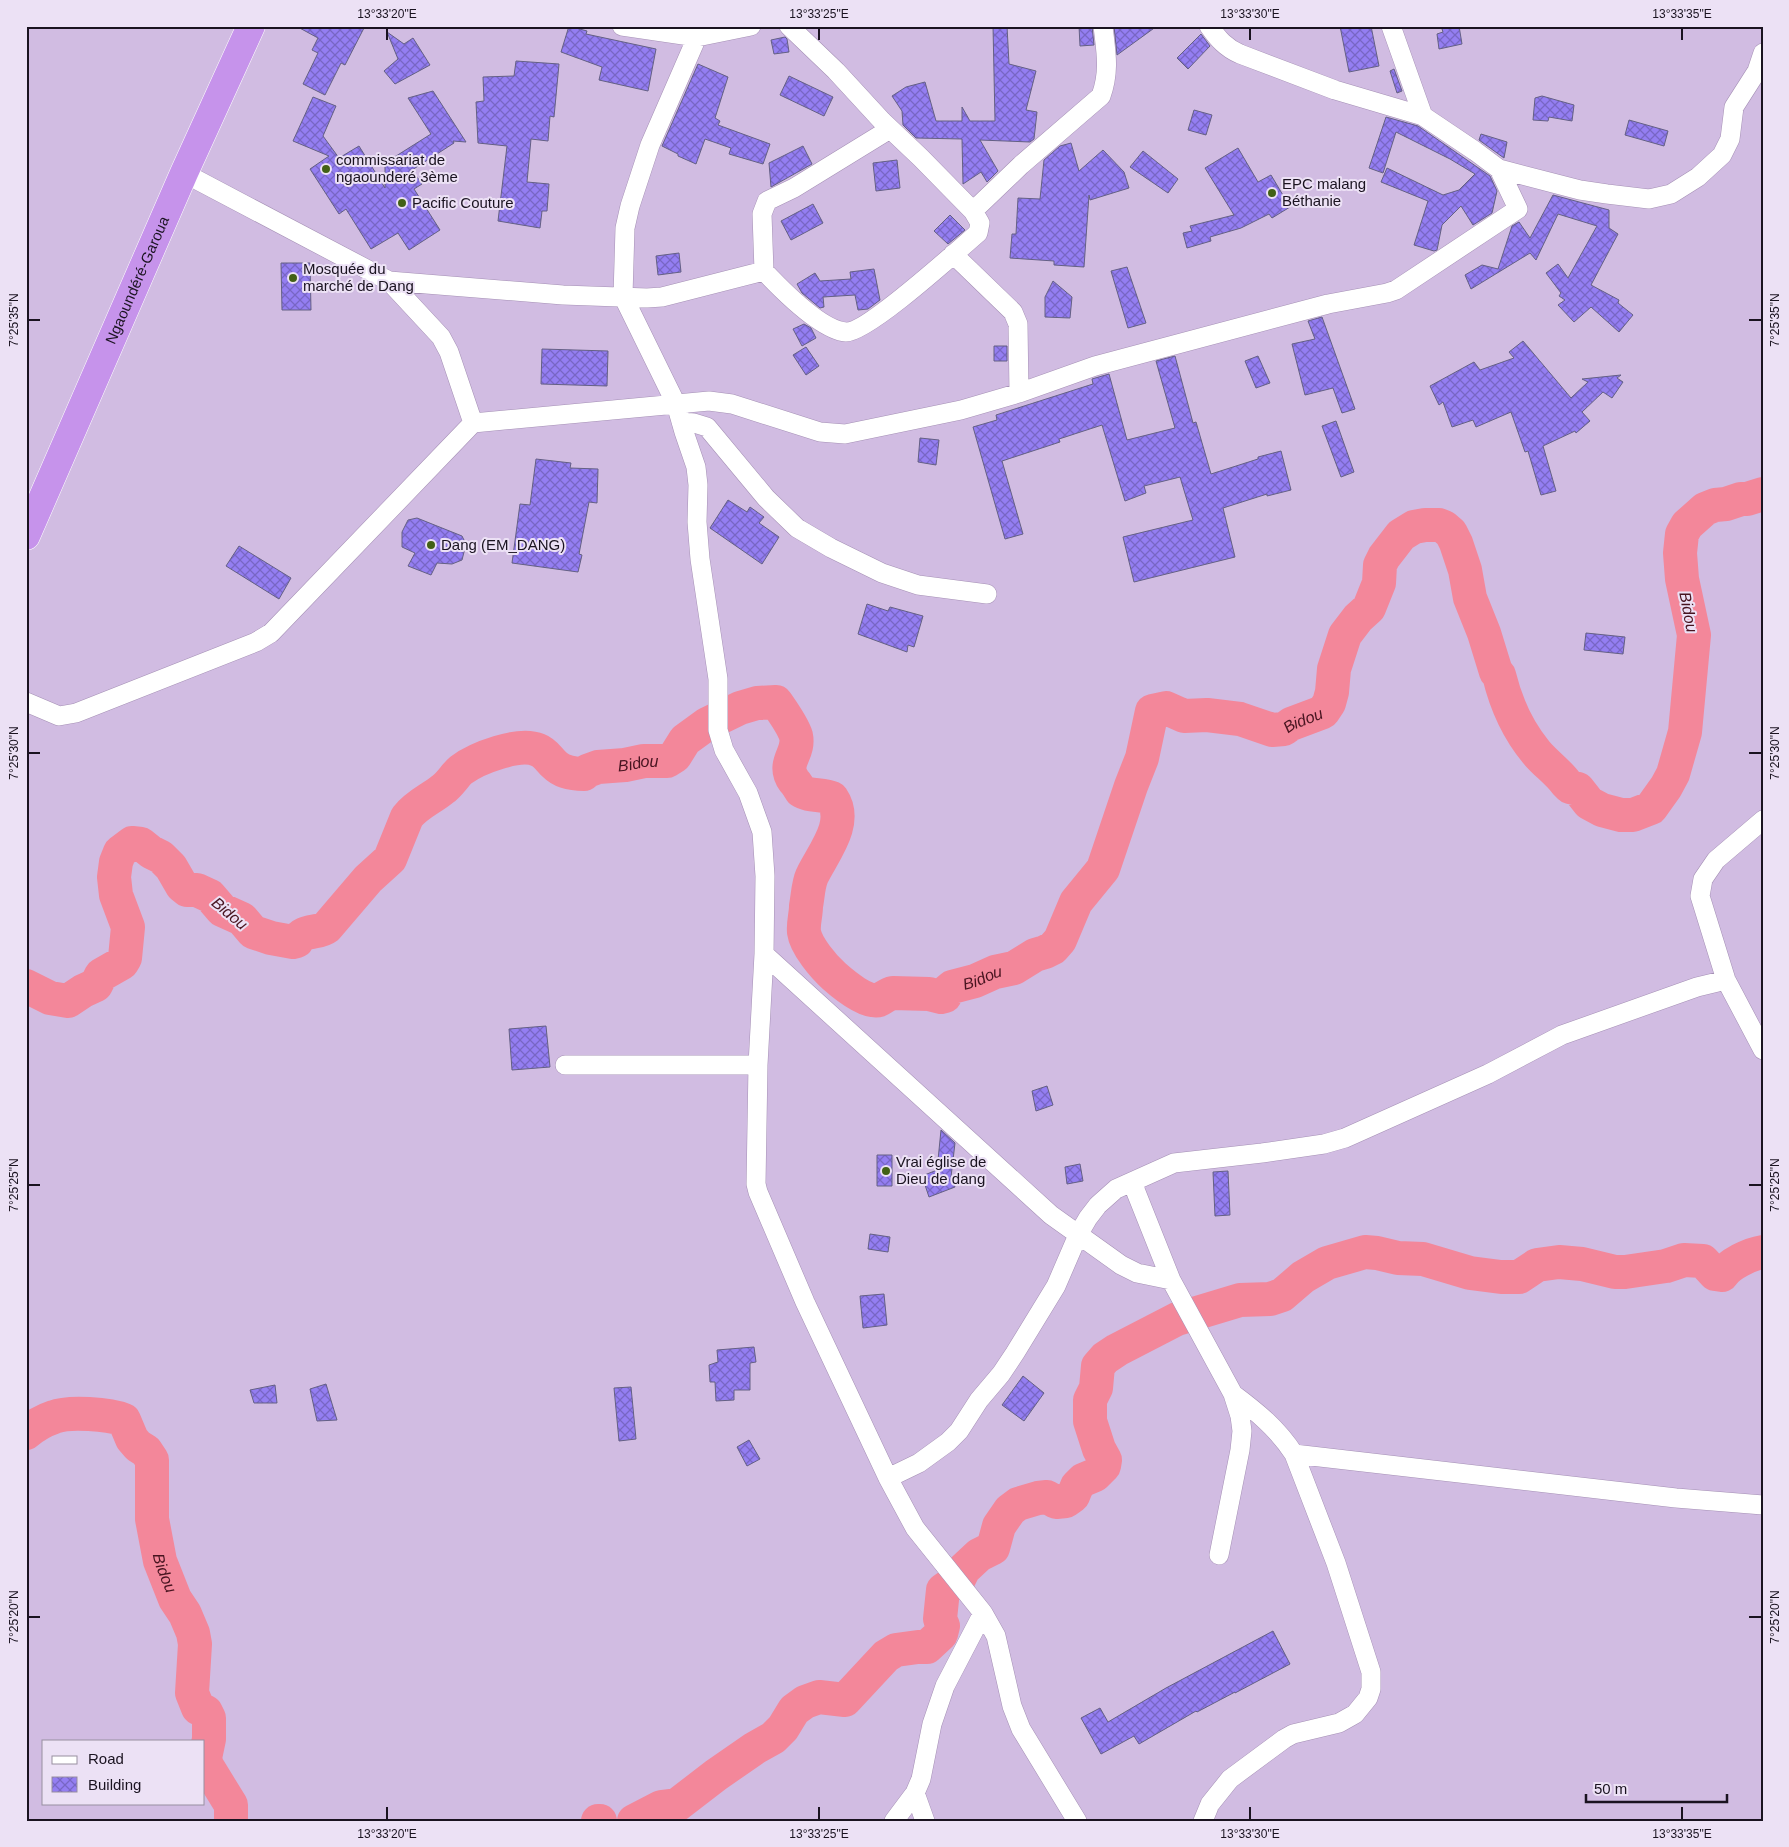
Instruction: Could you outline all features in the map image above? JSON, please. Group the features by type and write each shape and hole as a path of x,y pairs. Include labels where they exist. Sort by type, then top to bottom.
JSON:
{"highway":[{"name":"Ngaoundéré-Garoua","path":"26,536 184,173 251,26"}],"street":[{"path":"622,26 697,37 751,26"},
{"path":"789,26 974,211 980,223 978,233 876,317 857,329 848,332 839,330 794,302 764,272 762,214 767,201 794,188 890,129"},
{"path":"974,211 1021,165 1101,96 1106,83 1108,68 1103,26"},
{"path":"1209,26 1222,43 1240,54 1335,90 1423,116 1499,169 1580,190 1649,199 1672,194 1698,178 1722,155 1730,140 1734,107 1757,71 1763,53"},
{"path":"1391,26 1423,116"},
{"path":"697,37 650,145 630,206 625,228 623,296 676,404 696,467 700,560 718,679 718,730 724,750 748,793 762,832 765,876 764,954 758,1065 757,1188 805,1302 888,1478 915,1528 983,1613 996,1636 1012,1706 1021,1729 1077,1821"},
{"path":"26,702 60,716 76,713 256,642 271,633 473,423 709,401 732,404 820,432 845,434 961,410 1019,393 1095,366 1328,304 1396,290 1518,209 1499,169"},
{"path":"184,173 389,281 441,336 450,352 473,423"},
{"path":"953,254 1013,312 1018,324 1019,393"},
{"path":"389,281 563,295 647,298 662,297 764,272"},
{"path":"681,422 694,423 707,428 766,498 797,528 831,548 882,573 918,585 987,594"},
{"path":"1763,820 1716,860 1703,879 1700,896 1726,980 1763,1050"},
{"path":"764,954 1051,1215 1121,1265 1137,1273 1170,1280"},
{"path":"888,1478 919,1463 948,1442 958,1431 1015,1353 1056,1286 1078,1235 1098,1205 1116,1189 1174,1163 1324,1144 1346,1138 1488,1074 1562,1035 1697,987 1726,980"},
{"path":"565,1065 758,1065"},
{"path":"1132,1182 1170,1280 1233,1394 1241,1424 1240,1450 1219,1555"},
{"path":"1203,1821 1210,1804 1230,1779 1259,1756 1293,1734 1339,1723 1355,1714 1368,1698 1371,1689 1371,1672 1336,1563 1294,1454 1283,1438 1264,1418 1233,1394"},
{"path":"1294,1454 1676,1498 1763,1506"},
{"path":"894,1821 915,1793 926,1760 932,1724 946,1686 983,1613"},
{"path":"915,1793 925,1821"}],"building":[{"path":"296,26 365,26 345,65 341,63 325,95 303,84 318,53 312,50 318,38"},
{"path":"569,26 587,31 586,34 656,49 648,91 599,80 602,67 561,52"},
{"path":"993,26 1007,26 1009,64 1036,71 1026,110 1037,112 1034,139 1030,142 980,140 998,171 987,182 981,172 963,184 962,139 916,138 903,125 902,111 892,96 906,87 925,82 936,121 962,121 962,107 970,121 995,121"},
{"path":"1079,26 1092,26 1094,45 1080,46"},
{"path":"1114,26 1157,26 1117,55"},
{"path":"1340,26 1371,26 1379,66 1349,72"},
{"path":"1441,26 1459,26 1462,44 1439,49 1437,34 1443,32"},
{"path":"387,32 404,44 413,38 430,65 395,84 384,71 398,59"},
{"path":"1201,34 1210,46 1188,69 1177,58"},
{"path":"785,37 789,52 774,54 771,40"},
{"path":"516,61 559,64 554,117 550,116 548,141 531,139 527,182 549,184 547,211 542,211 540,228 498,221 507,146 478,143 476,102 484,101 483,77 514,76"},
{"path":"698,64 728,77 715,118 720,121 718,125 770,144 763,164 729,154 731,148 705,139 696,164 662,146"},
{"path":"1394,69 1402,91 1397,93 1390,71"},
{"path":"789,76 833,97 824,116 780,95"},
{"path":"433,91 466,142 453,141 454,143 412,170 422,184 414,189 440,230 409,250 398,233 371,249 346,209 339,214 310,169 329,156 293,141 313,97 336,106 323,136 339,158 359,146 385,188 385,163 431,134 408,98"},
{"path":"1542,96 1574,105 1572,121 1549,117 1548,121 1533,120 1535,98"},
{"path":"1194,110 1212,115 1206,135 1188,130"},
{"path":"1386,117 1418,126 1490,176 1497,191 1492,213 1473,225 1461,206 1442,225 1437,250 1434,251 1414,245 1428,201 1381,182 1387,168 1443,195 1459,190 1475,174 1450,159 1396,132 1383,173 1369,168"},
{"path":"1629,120 1668,131 1664,146 1625,135"},
{"path":"1481,134 1507,142 1504,158 1479,140"},
{"path":"1071,143 1079,171 1103,150 1124,172 1129,188 1090,200 1089,195 1084,267 1054,265 1054,261 1010,258 1012,234 1016,234 1018,198 1040,199 1044,160 1060,146"},
{"path":"803,146 812,164 771,187 769,163"},
{"path":"1238,148 1258,182 1271,175 1290,207 1272,218 1269,214 1241,228 1210,237 1211,241 1187,248 1183,233 1192,231 1190,226 1234,215 1205,168"},
{"path":"1143,151 1178,179 1168,193 1130,167"},
{"path":"897,160 900,188 876,191 873,163"},
{"path":"1553,195 1609,210 1609,228 1618,234 1591,285 1619,300 1618,303 1633,315 1619,332 1591,307 1574,322 1558,305 1565,300 1559,296 1561,293 1546,273 1558,264 1568,278 1597,226 1558,214 1536,260 1530,253 1471,289 1465,275 1482,265 1498,269 1512,226 1519,222 1530,238"},
{"path":"813,204 823,223 791,240 781,221"},
{"path":"950,215 965,230 948,244 934,231"},
{"path":"679,253 681,272 658,275 656,256"},
{"path":"281,263 310,263 311,310 282,310"},
{"path":"1127,267 1146,323 1128,328 1111,271"},
{"path":"874,269 880,300 868,309 858,310 855,295 823,297 824,307 820,308 802,293 797,284 815,273 820,281 851,279 850,272"},
{"path":"1053,281 1072,297 1070,318 1045,317 1045,297"},
{"path":"1322,317 1355,409 1342,413 1333,388 1305,395 1292,344 1315,339 1308,321"},
{"path":"804,324 811,328 816,338 802,346 793,329"},
{"path":"1523,341 1571,398 1588,382 1582,379 1621,375 1617,378 1623,382 1612,398 1603,392 1582,412 1590,421 1576,433 1575,431 1543,446 1556,491 1541,495 1528,451 1525,452 1511,412 1476,427 1473,420 1452,427 1443,402 1439,405 1430,386 1474,362 1480,370 1514,358 1509,352"},
{"path":"994,346 1007,346 1007,361 994,361"},
{"path":"806,347 819,366 806,375 793,355"},
{"path":"542,349 608,351 607,386 541,384"},
{"path":"1175,356 1193,423 1196,422 1211,474 1281,451 1291,490 1267,496 1267,494 1223,508 1235,557 1134,582 1123,537 1193,520 1180,477 1144,486 1146,493 1125,501 1102,425 1059,439 1060,442 1002,461 1023,534 1005,539 973,427 997,420 996,415 1093,384 1092,379 1109,374 1127,440 1175,428 1156,361"},
{"path":"1258,356 1270,383 1256,388 1245,361"},
{"path":"1336,421 1354,472 1341,477 1322,426"},
{"path":"920,438 939,440 936,465 918,462"},
{"path":"536,459 571,463 570,468 598,469 597,503 589,502 579,554 582,555 578,572 512,563 520,504 530,505"},
{"path":"728,500 747,512 750,507 764,517 759,523 779,537 762,564 710,528"},
{"path":"417,518 462,536 466,544 462,560 452,564 437,563 431,575 408,566 415,553 402,547 402,532 408,520"},
{"path":"239,546 291,578 279,599 226,566"},
{"path":"867,604 888,611 890,607 923,616 914,647 908,645 907,652 858,634"},
{"path":"1586,633 1625,637 1623,654 1584,650"},
{"path":"546,1026 550,1067 512,1070 509,1029"},
{"path":"1047,1086 1053,1105 1036,1111 1032,1091"},
{"path":"941,1130 955,1143 951,1177 955,1187 929,1197 922,1176 937,1170"},
{"path":"877,1155 892,1155 892,1186 877,1186"},
{"path":"1080,1164 1083,1181 1067,1184 1065,1167"},
{"path":"1228,1171 1230,1215 1215,1216 1213,1172"},
{"path":"870,1234 890,1237 888,1252 868,1249"},
{"path":"884,1294 887,1325 863,1328 860,1296"},
{"path":"754,1347 756,1362 750,1363 750,1390 734,1390 734,1400 716,1401 715,1382 710,1382 709,1365 718,1362 717,1350"},
{"path":"1023,1376 1044,1393 1024,1421 1002,1405"},
{"path":"326,1384 337,1420 317,1421 310,1389"},
{"path":"275,1385 277,1403 254,1403 250,1390"},
{"path":"631,1387 636,1439 619,1441 614,1388"},
{"path":"749,1440 760,1459 747,1466 737,1447"},
{"path":"1273,1631 1290,1664 1196,1711 1139,1744 1134,1736 1101,1754 1081,1718 1100,1708 1108,1722 1166,1688"}],"waterway":[{"name":"Bidou","path":"26,986 50,998 68,1001 96,985 101,975 122,963 125,958 128,927 116,895 114,877 116,862 120,852 132,843 141,844 161,857 171,867 182,886 187,890 197,890 210,896 222,910 242,919 253,932 293,942 307,933 327,927 368,879 390,859 407,817 411,812 446,787 468,765 498,752 520,748 538,750 561,769 584,774 598,767 625,765 644,761 667,761 675,756 685,740 707,724 740,708 757,703 776,702 796,736 796,748 789,769 794,781 804,793 832,798 838,818 828,848 812,876 809,887 804,929 808,944 834,976 855,993 868,999 879,1000 893,993 945,996 946,992 952,987 975,981 995,972 1014,968 1035,955 1053,948 1060,940 1076,902 1103,869 1142,758 1152,711 1166,708 1184,716 1207,715 1240,719 1272,730 1284,729 1291,724 1323,712 1329,703 1334,669 1345,635 1358,618 1369,608 1379,583 1380,565 1384,557 1401,535 1414,527 1425,525 1444,527 1451,533 1456,543 1465,570 1470,598 1484,633 1496,672 1499,675 1513,716 1529,743 1570,787 1578,789 1589,803 1602,810 1621,815 1633,815 1651,808 1666,787 1673,774 1685,732 1694,635 1682,579 1680,553 1682,534 1687,525 1705,509 1763,494"},
{"path":"634,1821 661,1807 677,1805 716,1775 773,1738 783,1728 794,1710 805,1702 819,1697 845,1700 886,1656 896,1650 927,1647 941,1634 943,1626 940,1619 943,1590 959,1579 964,1569 979,1555 993,1548 999,1526 1010,1510 1018,1504 1038,1498 1047,1497 1056,1502 1066,1501 1073,1496 1077,1486 1083,1480 1095,1475 1104,1466 1105,1460 1099,1449 1090,1421 1090,1400 1096,1388 1098,1366 1105,1358 1117,1350 1177,1319 1240,1300 1270,1299 1282,1295 1303,1277 1327,1263 1365,1252 1398,1258 1423,1259 1470,1273 1501,1277 1519,1277 1537,1265 1559,1262 1625,1272 1666,1266 1684,1260 1703,1261 1715,1274 1722,1275 1740,1260 1763,1252"},
{"name":"Bidou","path":"26,1433 50,1418 61,1415 89,1414 109,1416 124,1420 132,1439 146,1451 152,1460 152,1519 160,1561 175,1599 185,1614 193,1633 195,1644 192,1693 198,1708 206,1712 209,1718 209,1739 205,1758 207,1766 231,1805 231,1821"}],"place":[{"name":"commissariat de ngaounderé 3ème","path":"326,169"},
{"name":"EPC malang Béthanie","path":"1272,193"},
{"name":"Pacific Couture","path":"402,203"},
{"name":"Mosquée du marché de Dang","path":"293,278"},
{"name":"Dang (EM_DANG)","path":"431,545"},
{"name":"Vrai église de Dieu de dang","path":"886,1171"}]}
